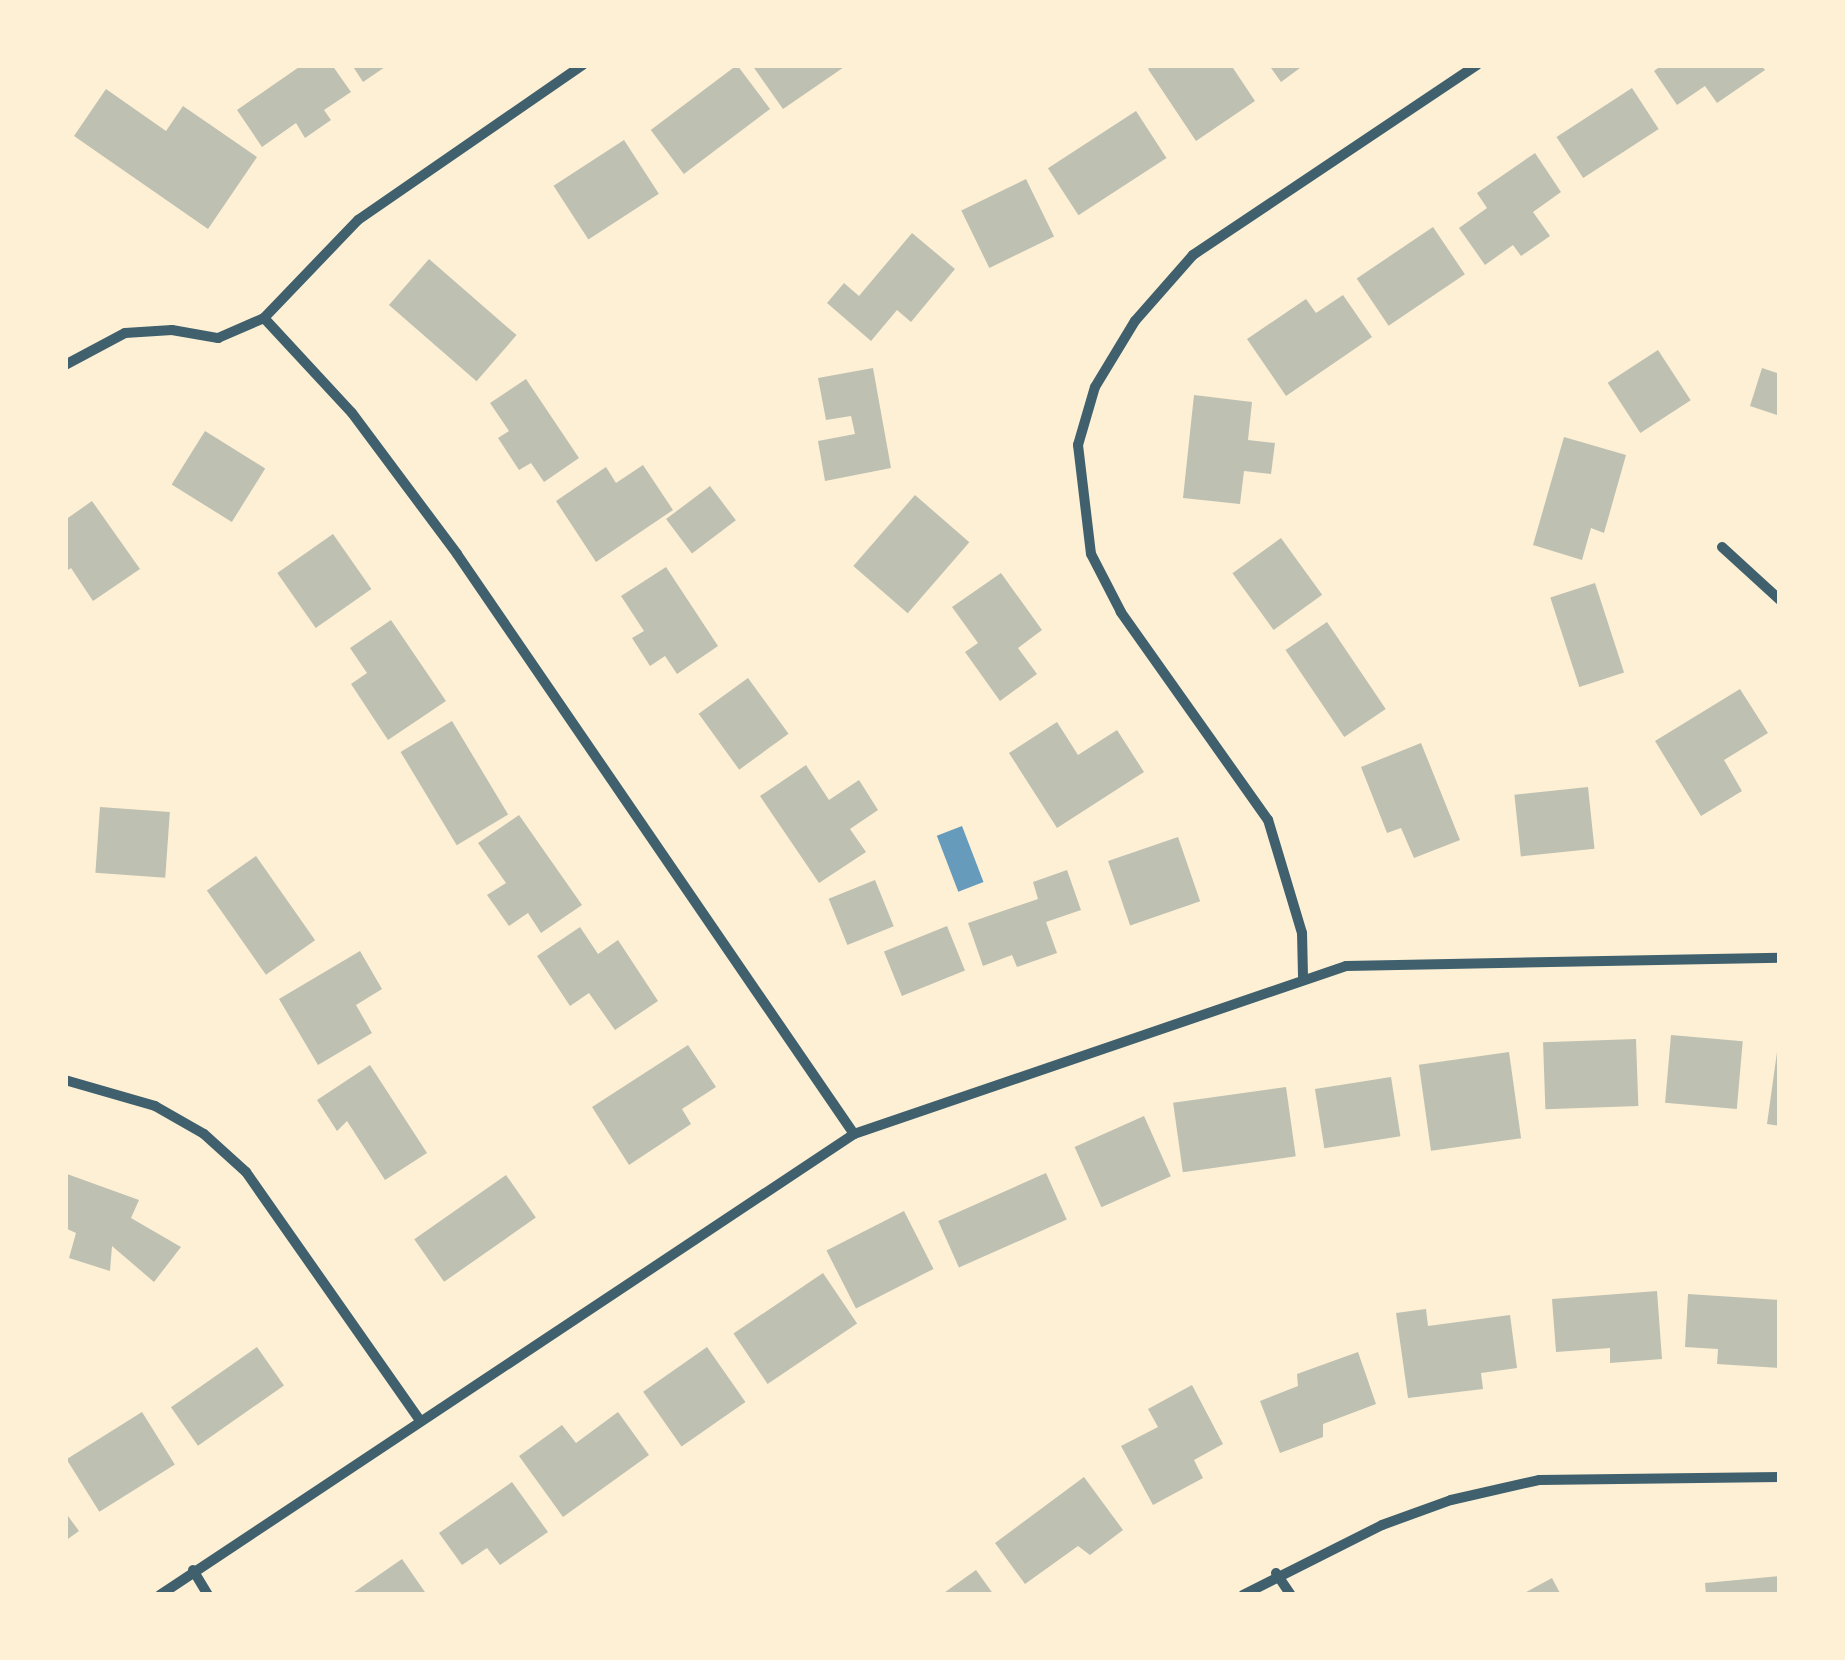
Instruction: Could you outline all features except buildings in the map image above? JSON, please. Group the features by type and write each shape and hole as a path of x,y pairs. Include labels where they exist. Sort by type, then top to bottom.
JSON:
{"street":[{"path":"65,366 124,333 172,330 218,338 264,318 358,220 583,65"},
{"path":"1303,976 1302,933 1268,820 1121,612 1091,554 1078,444 1094,386 1135,321 1193,255 1478,65"},
{"path":"264,318 352,413 456,554 854,1134"},
{"path":"1722,547 1780,600"},
{"path":"160,1595 854,1134 1303,976 1346,966 1780,958"},
{"path":"65,1080 155,1106 204,1134 246,1172 420,1420"},
{"path":"1243,1595 1276,1573 1451,1500 1539,1480 1780,1477"},
{"path":"193,1570 208,1595"},
{"path":"1276,1573 1292,1595"}],"water":[{"path":"962,826 984,882 958,892 937,836"}]}
